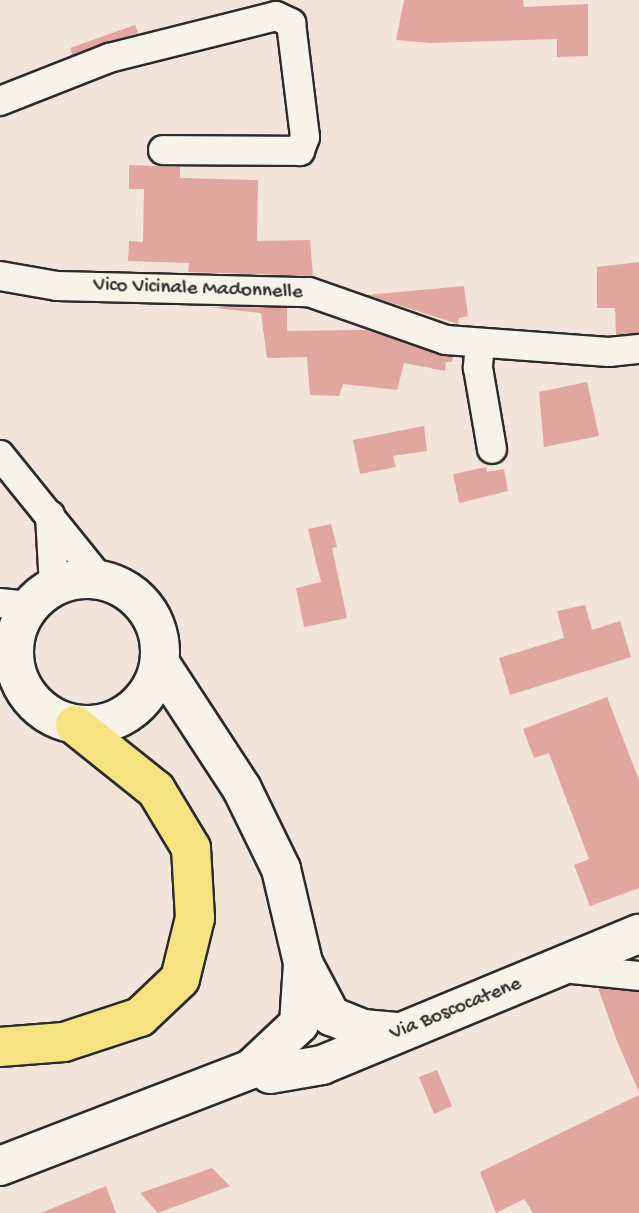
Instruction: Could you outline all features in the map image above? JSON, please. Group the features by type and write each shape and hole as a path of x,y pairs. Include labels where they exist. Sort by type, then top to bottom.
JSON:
{"highway":[{"path":"0,1046 64,1042 139,1017 180,979 195,918 191,848 156,790 75,725"}],"street":[{"path":"0,101 109,58 276,16 291,23 305,137 300,151 163,150"},
{"name":"Vico Vicinale Madonnelle","path":"0,276 57,286 309,292 446,340 609,352 639,349"},
{"path":"480,343 478,368 492,449"},
{"path":"0,455 100,579"},
{"path":"28,599 71,580 100,579 127,590 148,609 160,635 161,665 149,694 130,712 106,724 75,725 45,713 27,695 8,657 28,599 55,546 49,513"},
{"path":"161,665 215,740 281,869 303,963 331,1016 363,1030 399,1032"},
{"path":"130,712 173,719 215,740"},
{"name":"Via Boscocatene","path":"0,1166 261,1071 314,1061 399,1032 562,968 639,934"},
{"path":"261,1071 299,1024 303,963"},
{"path":"562,968 639,976"},
{"path":"314,1061 331,1016"},
{"name":"Via Boscocatene","path":"0,1180 261,1071"}],"building":[{"path":"404,0 523,0 524,7 588,4 588,56 557,57 557,39 430,43 396,40"},
{"path":"135,25 138,33 72,55 70,48"},
{"path":"129,165 180,167 180,178 258,180 257,241 310,240 313,276 188,272 189,263 128,261 129,241 143,242 144,189 129,189"},
{"path":"639,262 639,333 616,335 615,308 597,308 597,267"},
{"path":"464,286 468,316 459,318 458,324 367,295"},
{"path":"208,307 287,308 287,331 366,330 453,357 452,362 446,362 445,371 404,363 397,390 343,384 339,396 310,395 307,357 267,358 261,313"},
{"path":"587,382 599,436 544,447 539,392"},
{"path":"424,426 427,451 393,456 396,467 360,474 353,440"},
{"path":"486,467 487,472 504,469 508,491 459,503 453,474"},
{"path":"331,524 337,547 332,548 347,618 304,627 296,588 321,582 308,529"},
{"path":"585,605 592,630 620,621 631,657 510,695 499,658 564,638 557,611"},
{"path":"607,697 639,780 639,888 590,906 574,865 589,859 549,753 534,758 523,729"},
{"path":"598,988 639,992 639,1092 617,1041"},
{"path":"437,1070 452,1106 434,1114 419,1077"},
{"path":"639,1095 639,1213 533,1213 524,1199 496,1213 480,1172"},
{"path":"212,1168 230,1186 158,1213 140,1193"},
{"path":"106,1186 116,1213 41,1213"}]}
